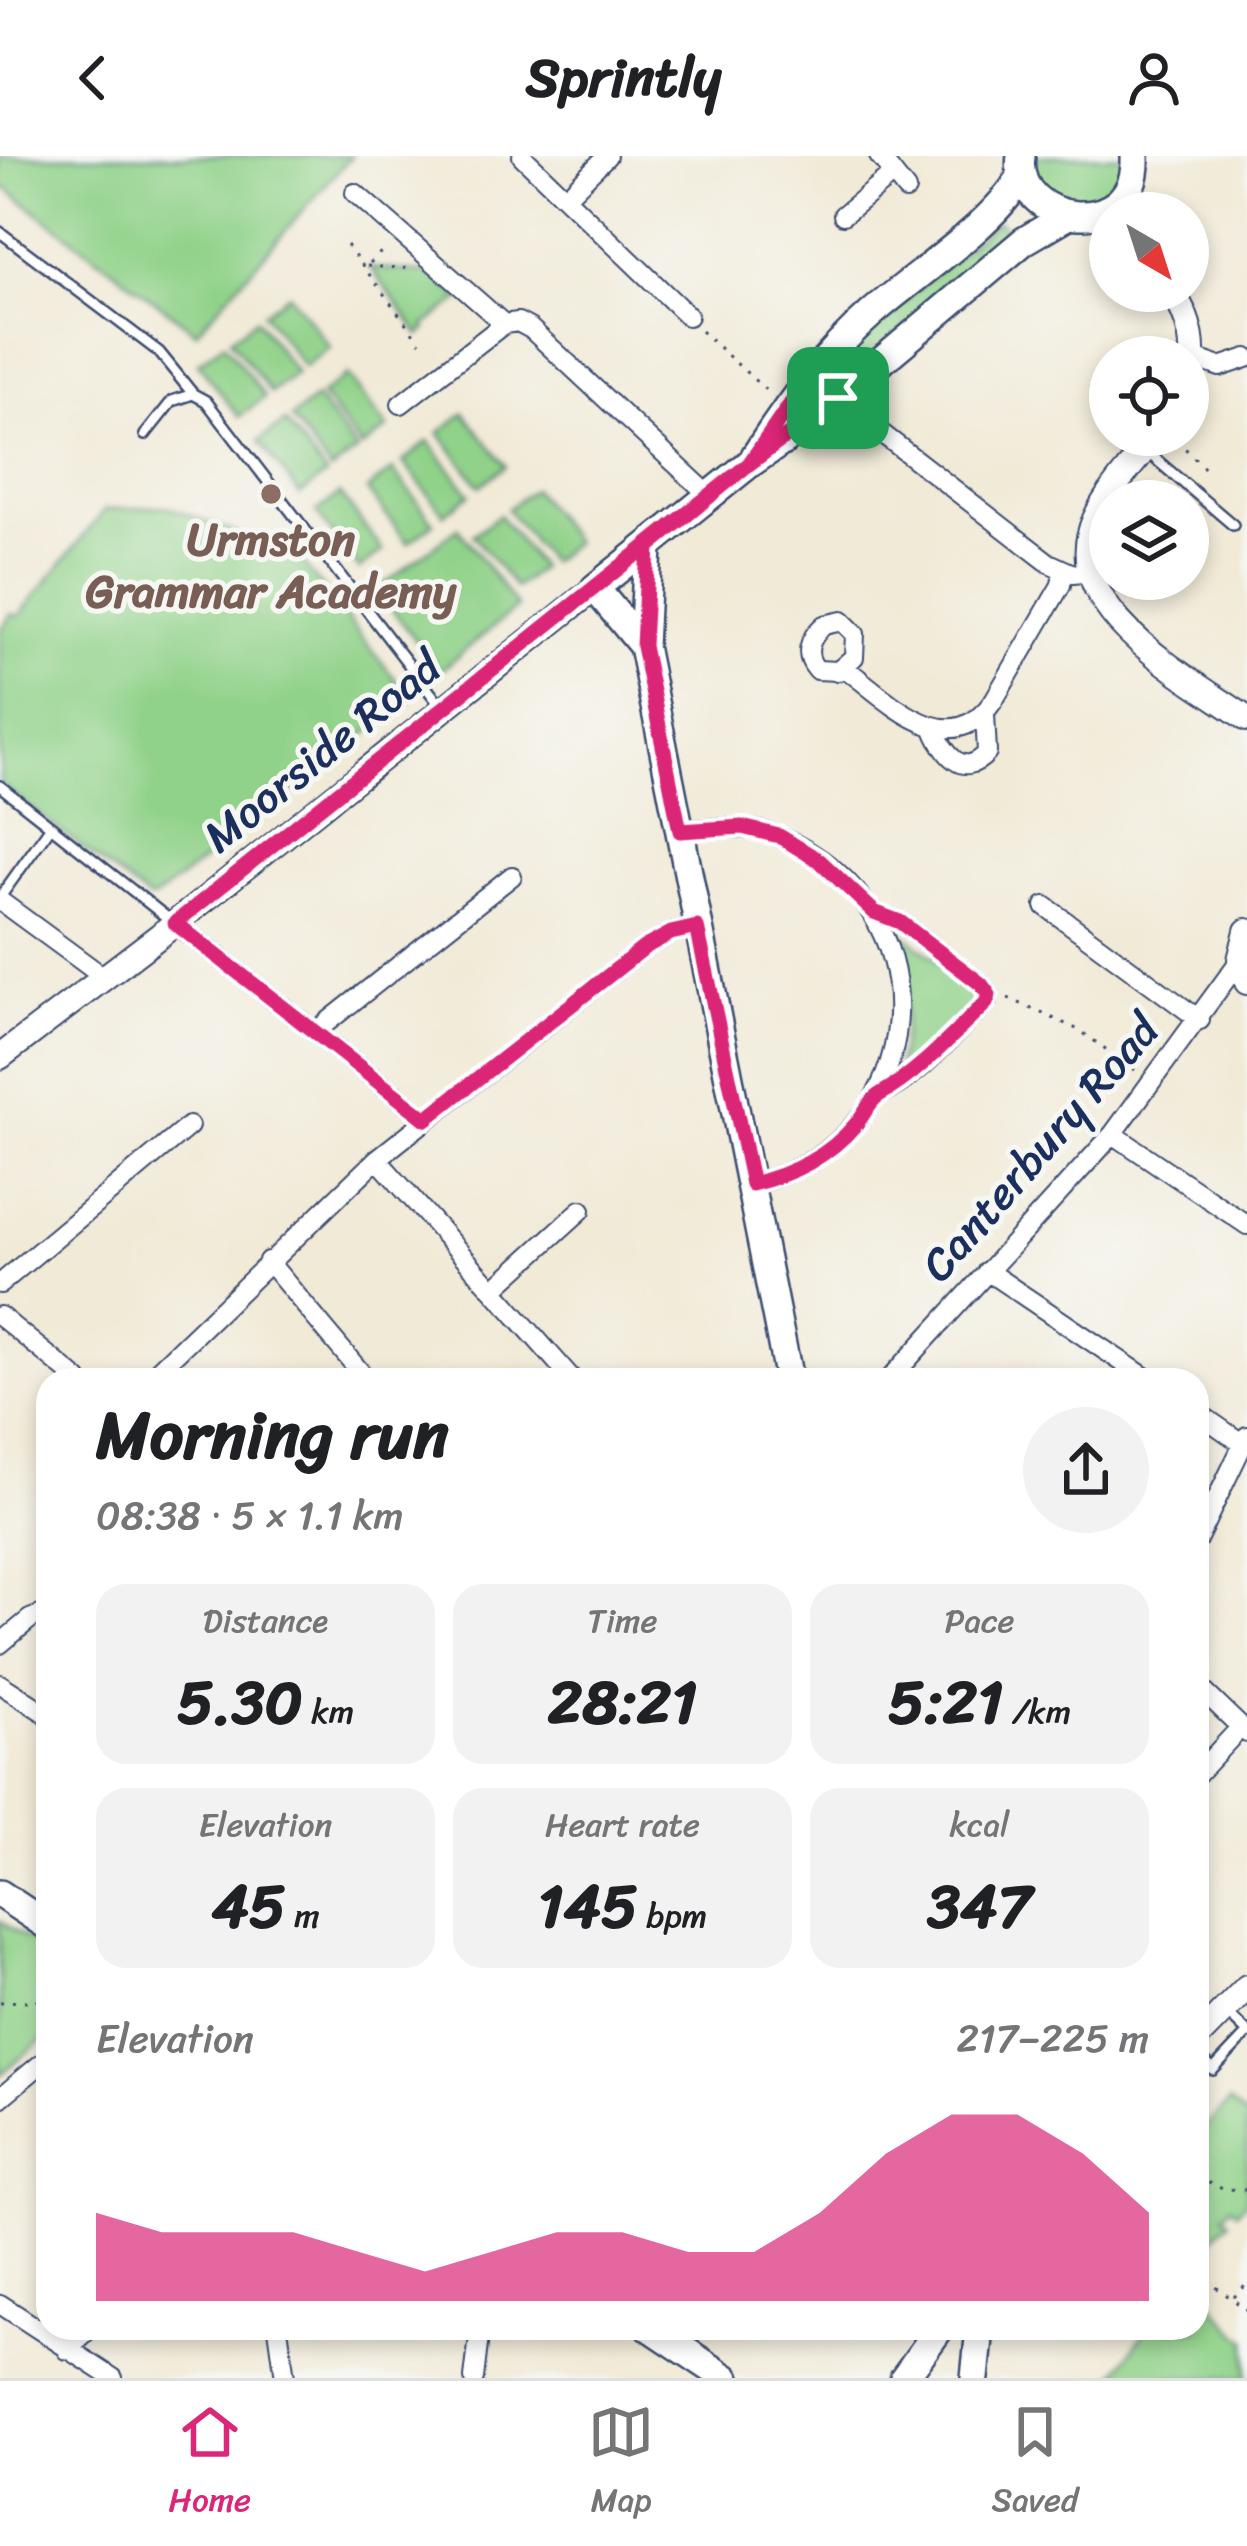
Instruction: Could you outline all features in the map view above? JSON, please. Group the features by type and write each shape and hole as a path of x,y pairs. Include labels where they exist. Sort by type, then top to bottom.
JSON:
{"main road":[{"path":"1019,163 1043,204 1089,216"},
{"name":"Moorside Road","path":"749,464 809,377 873,312 992,212 1019,163"},
{"name":"Moorside Road","path":"595,589 838,398 1024,241 1089,218"},
{"path":"648,547 643,646 787,1368"},
{"path":"595,589 643,646"},
{"path":"0,1894 36,1918"},
{"path":"669,2340 726,2378"},
{"path":"904,2378 931,2340"},
{"path":"975,2378 979,2340"}],"street":[{"path":"522,156 688,316"},
{"path":"566,197 607,156"},
{"path":"878,156 907,190"},
{"path":"843,215 893,174"},
{"path":"356,193 504,324"},
{"path":"401,404 504,324 518,322 531,328 710,497"},
{"path":"1209,368 1247,358"},
{"path":"809,377 1056,567 1089,572"},
{"path":"845,668 917,721 934,729 964,725 985,714 1060,585 1056,567"},
{"name":"Moorside Road","path":"0,1057 595,589"},
{"path":"1102,600 1130,633 1247,719"},
{"path":"934,729 950,758 961,766 970,765 987,753 985,714"},
{"path":"680,831 742,827 779,836 820,861 874,912 900,922 981,984 989,995 986,1003 910,1075 889,1092 876,1095"},
{"path":"316,1031 512,876"},
{"path":"0,899 104,978"},
{"path":"1045,906 1200,1020"},
{"path":"752,1184 812,1162 855,1125 891,1062 899,1014 890,954 874,912"},
{"path":"175,923 426,1119"},
{"path":"160,1368 377,1159 645,947 671,933 697,927"},
{"path":"1244,971 1247,931"},
{"name":"Canterbury Road","path":"900,1368 1113,1134 1200,1020 1244,971"},
{"path":"0,1284 189,1126"},
{"path":"1113,1134 1247,1225"},
{"path":"377,1159 563,1368"},
{"path":"494,1289 581,1210"},
{"path":"268,1261 357,1368"},
{"path":"987,1271 1131,1368"},
{"path":"0,1316 63,1368"},
{"path":"1209,1419 1245,1440 1209,1515"},
{"path":"0,1644 36,1617"},
{"path":"0,1684 36,1707"},
{"path":"1209,1696 1244,1730 1209,1763"},
{"path":"1209,2026 1247,1988"},
{"path":"0,2098 36,2068"},
{"path":"0,2304 36,2328"},
{"path":"53,2340 113,2378"},
{"path":"68,2350 78,2340"},
{"path":"280,2340 285,2378"},
{"path":"474,2378 479,2340"}],"lane":[{"path":"0,232 159,352 193,394 206,401 443,709"},
{"path":"146,435 172,401 193,394"},
{"path":"1163,456 1234,525"},
{"path":"0,786 175,923"},
{"path":"0,899 51,826"},
{"path":"1209,2066 1213,2070 1247,2033 1224,2010"}],"path":[{"path":"366,267 400,233"},
{"path":"347,245 420,342"},
{"path":"366,267 444,272"},
{"path":"688,316 784,410"},
{"path":"1192,456 1209,473"},
{"path":"989,995 1012,998 1079,1030 1153,1083"},
{"path":"0,2002 36,2000"},
{"path":"1209,2183 1223,2189 1247,2187"},
{"path":"1209,2281 1247,2310"},
{"path":"1233,2299 1247,2284"}],"green space":[{"path":"0,156 351,156 196,332 0,184"},
{"path":"1032,156 1124,156 1125,175 1112,192 1089,192 1089,199 1062,199 1037,185"},
{"path":"997,221 1014,235 839,385 831,382 827,376 838,358"},
{"path":"371,268 431,273 461,299 425,325 420,335"},
{"path":"289,294 330,347 304,367 263,313"},
{"path":"256,319 296,373 271,393 230,339"},
{"path":"224,343 265,397 239,417 198,363"},
{"path":"347,375 388,428 362,448 321,395"},
{"path":"316,398 357,451 331,471 291,418"},
{"path":"464,413 506,466 480,486 439,433"},
{"path":"285,422 326,475 300,495 259,441"},
{"path":"428,441 470,494 444,514 403,462"},
{"path":"393,470 434,523 408,543 367,490"},
{"path":"533,489 574,542 549,562 507,509"},
{"path":"340,494 383,551 359,569 316,512"},
{"path":"166,506 298,557 411,699 148,899 0,784 0,630 12,614 18,617 105,510"},
{"path":"499,515 540,568 515,588 473,535"},
{"path":"458,528 517,607 440,671 377,590"},
{"path":"896,928 975,990 973,1005 905,1069 898,1063 905,997 891,931"},
{"path":"0,1921 36,1945 36,2045 0,2075"},
{"path":"1229,2102 1247,2119 1247,2201 1237,2211 1231,2206 1223,2215 1229,2221 1209,2242 1209,2123"},
{"path":"1209,2300 1247,2339 1247,2378 1113,2378 1139,2340 1209,2340"}],"place":[{"name":"Urmston Grammar Academy","path":"271,494"}],"route":[{"path":"838,398 749,464 175,923 426,1119 645,947 671,933 697,927 752,1184 812,1162 855,1125 876,1095 897,1087 989,995 900,922 874,912 808,851 779,836 742,827 680,831 643,646 648,547 749,464 809,377 838,398"}]}
